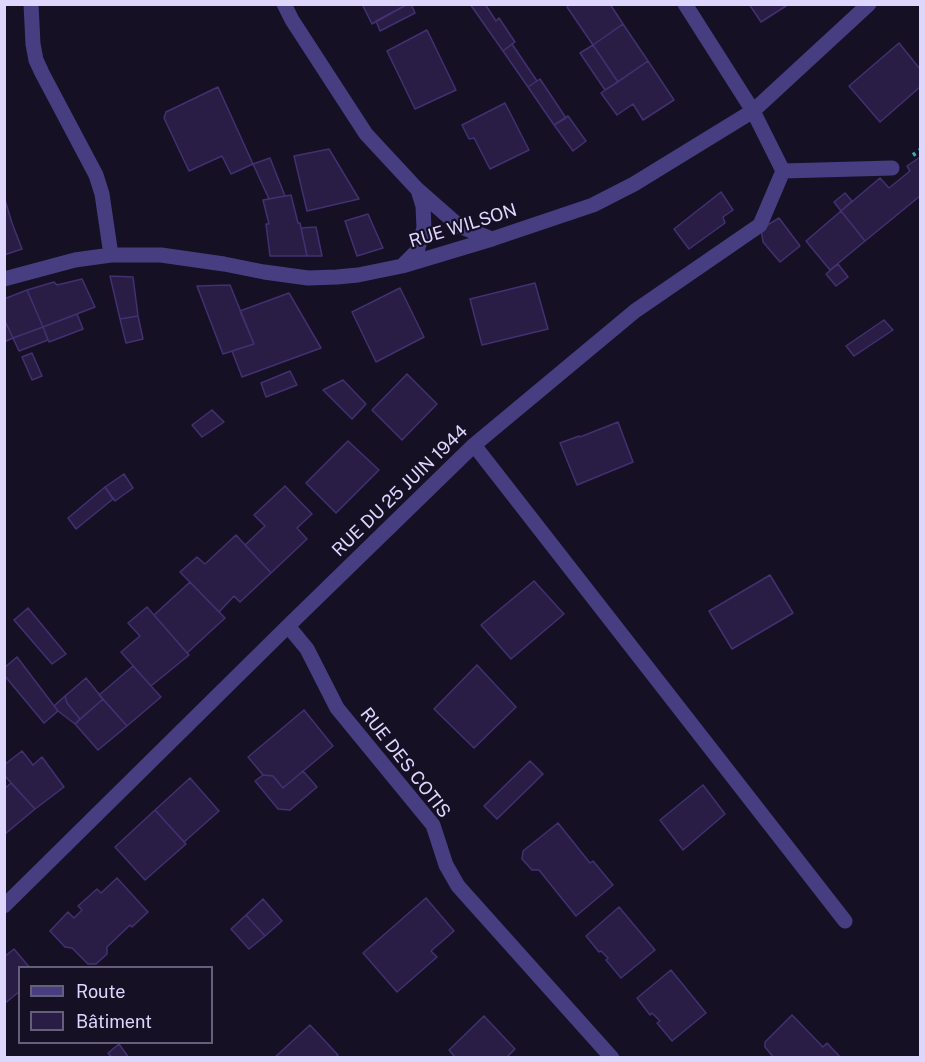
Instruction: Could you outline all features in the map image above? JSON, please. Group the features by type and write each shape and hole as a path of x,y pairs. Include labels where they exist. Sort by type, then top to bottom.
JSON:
{"street":[{"path":"31,4 36,60 96,176 102,194 111,255"},
{"path":"284,4 366,134 418,190 459,226 492,239"},
{"path":"685,4 753,111 783,171 892,168"},
{"name":"RUE WILSON","path":"4,279 75,260 111,255 161,255 308,278 358,275 402,266 492,239 593,205 634,184 753,111 869,4"},
{"name":"RUE DU 25 JUIN 1944","path":"4,906 474,445 635,311 760,225 783,171"},
{"path":"402,266 417,250 424,228 423,206 418,190"},
{"path":"474,445 845,921"},
{"name":"RUE DES COTIS","path":"288,626 307,649 336,708 433,825 446,865 458,886 612,1058"}],"building":[{"path":"362,4 408,4 372,24"},
{"path":"411,4 415,13 380,31 376,21"},
{"path":"470,4 485,4 496,21 499,18 515,42 503,51"},
{"path":"570,4 610,4 623,24 593,45 567,7"},
{"path":"749,4 789,4 761,22"},
{"path":"623,24 648,61 618,82 593,45"},
{"path":"427,30 456,90 415,109 387,51"},
{"path":"899,43 920,69 920,87 880,122 849,86"},
{"path":"512,44 537,81 528,87 503,51"},
{"path":"593,45 618,82 605,90 580,53"},
{"path":"648,61 674,100 643,120 633,104 617,115 601,93"},
{"path":"540,79 566,118 554,125 528,87"},
{"path":"218,87 253,164 231,174 222,156 189,171 164,118 166,112"},
{"path":"505,103 529,150 490,169 474,138 469,139 462,125"},
{"path":"568,116 586,141 573,151 554,125"},
{"path":"329,149 359,199 307,211 294,156"},
{"path":"920,157 920,196 865,241 841,211 880,178 889,188 910,171 907,166"},
{"path":"270,158 285,196 269,199 253,164"},
{"path":"721,192 733,210 723,217 725,223 689,249 674,229"},
{"path":"845,193 852,201 841,211 834,202"},
{"path":"291,195 307,256 270,256 266,224 269,224 263,200"},
{"path":"4,197 22,249 4,255"},
{"path":"841,211 865,241 830,270 806,241"},
{"path":"368,214 383,248 357,256 345,221"},
{"path":"779,218 800,246 780,262 763,242 761,229"},
{"path":"316,227 322,256 307,256 301,228"},
{"path":"838,264 848,277 836,286 826,274"},
{"path":"110,276 133,277 138,316 120,319"},
{"path":"82,279 95,307 43,327 27,290 54,282 57,285"},
{"path":"535,283 548,329 482,345 470,299"},
{"path":"230,285 254,344 223,354 197,286"},
{"path":"400,288 424,337 376,362 352,312"},
{"path":"27,290 43,327 13,338 4,319 4,299"},
{"path":"289,293 321,348 242,377 232,351 254,344 240,311"},
{"path":"77,314 83,329 49,342 43,327"},
{"path":"138,316 143,339 126,343 120,319"},
{"path":"4,319 13,338 4,342"},
{"path":"884,320 893,330 854,356 846,346"},
{"path":"43,327 48,340 19,351 13,338"},
{"path":"32,353 42,376 32,380 22,357"},
{"path":"290,371 297,385 266,397 261,383"},
{"path":"407,374 437,404 402,440 372,410"},
{"path":"343,380 366,404 352,419 323,390"},
{"path":"212,410 224,422 202,437 192,425"},
{"path":"618,422 633,462 577,485 560,443"},
{"path":"348,441 379,470 336,513 306,483"},
{"path":"124,474 133,488 115,501 105,487"},
{"path":"285,486 312,514 297,528 307,539 271,573 245,545 265,526 254,515"},
{"path":"105,487 113,499 76,529 68,518"},
{"path":"236,535 271,573 240,602 234,596 219,612 180,572 197,557 205,564"},
{"path":"770,575 793,613 732,649 709,611"},
{"path":"534,581 564,614 511,659 481,625"},
{"path":"190,582 225,618 187,653 154,615"},
{"path":"147,607 189,655 151,686 121,652 140,636 128,623"},
{"path":"28,608 66,654 52,664 14,620"},
{"path":"17,657 58,711 44,723 4,675 4,668"},
{"path":"477,665 516,707 474,748 434,709"},
{"path":"133,666 161,697 127,726 99,695"},
{"path":"86,678 103,699 80,719 67,703 65,696"},
{"path":"65,696 67,703 80,719 75,724 54,706"},
{"path":"103,699 127,726 98,750 75,724"},
{"path":"304,710 333,746 283,788 273,776 263,775 248,757"},
{"path":"22,751 33,765 42,757 64,787 35,809 4,775 4,765"},
{"path":"530,761 543,774 497,819 484,806"},
{"path":"303,771 317,787 290,810 278,809 255,781 263,775 273,776 283,788"},
{"path":"190,778 219,811 184,842 155,810"},
{"path":"11,783 35,809 5,834 4,789"},
{"path":"703,785 725,814 683,850 660,820"},
{"path":"155,810 186,844 145,880 115,847"},
{"path":"558,823 590,863 593,861 613,885 576,916 539,870 532,870 522,859 523,851"},
{"path":"117,878 148,912 107,947 107,954 96,964 88,964 72,948 65,947 50,931 68,912 74,918 82,910 78,906 97,889 101,893"},
{"path":"426,898 454,931 431,951 437,957 397,992 363,953"},
{"path":"263,899 282,921 265,936 246,915"},
{"path":"619,907 655,950 621,978 606,960 608,958 601,951 599,952 586,936"},
{"path":"246,915 265,936 249,949 231,929"},
{"path":"14,949 28,966 18,966 18,993 4,1004 4,957"},
{"path":"671,970 706,1013 672,1041 657,1023 660,1021 652,1013 650,1015 637,998"},
{"path":"792,1015 823,1047 827,1043 841,1058 774,1058 765,1047 765,1042"},
{"path":"484,1016 515,1049 506,1058 453,1058 449,1050"},
{"path":"310,1025 338,1055 335,1058 274,1058"},
{"path":"119,1044 129,1058 112,1058 108,1053"}]}
